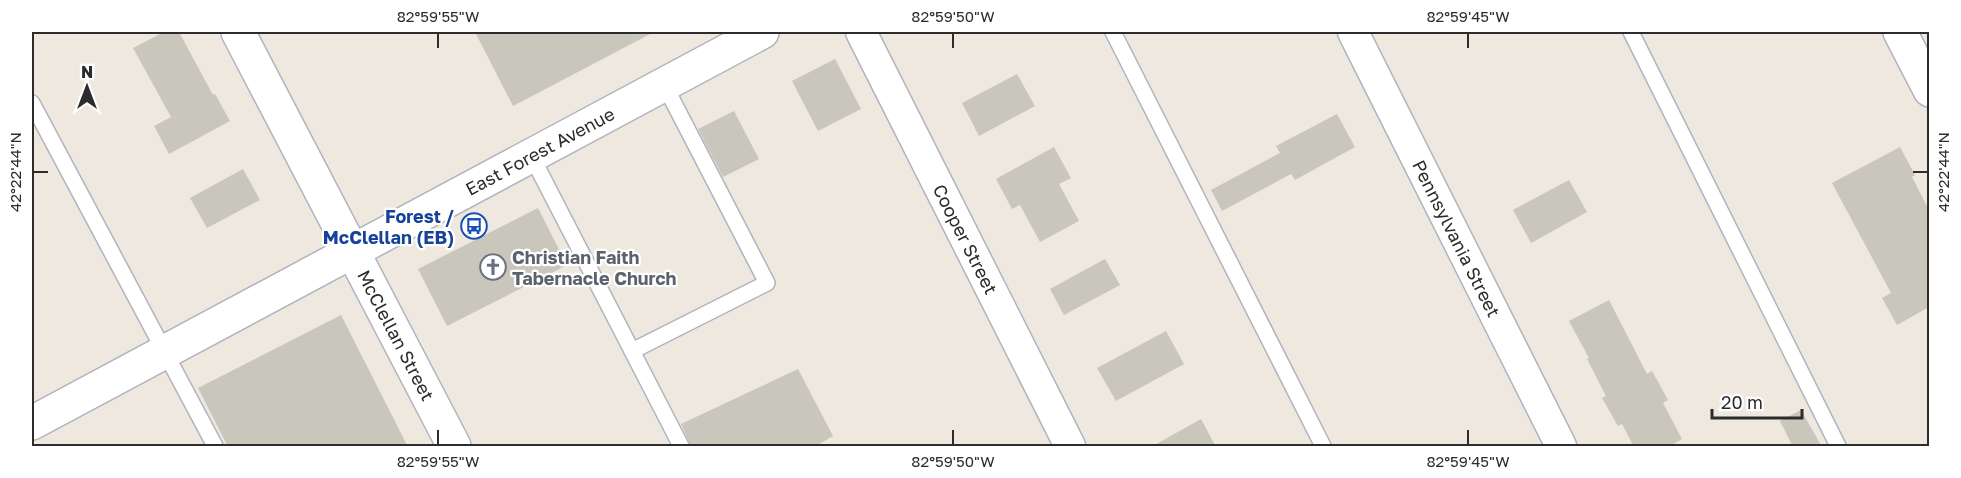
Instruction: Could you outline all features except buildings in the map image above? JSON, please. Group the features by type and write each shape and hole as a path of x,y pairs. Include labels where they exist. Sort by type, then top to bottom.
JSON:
{"main road":[{"name":"McClellan Street","path":"238,32 454,447"},
{"name":"East Forest Avenue","path":"32,423 762,32"},
{"path":"1900,32 1929,90"}],"street":[{"name":"Cooper Street","path":"861,32 1071,447"},
{"name":"Pennsylvania Street","path":"1353,32 1561,447"}],"lane":[{"path":"1113,32 1323,447"},
{"path":"1631,32 1838,447"},
{"path":"632,351 767,283 663,84"},
{"path":"32,103 214,447"},
{"path":"531,155 681,447"}],"place":[{"name":"Forest / McClellan (EB)","path":"474,226"},
{"name":"Christian Faith Tabernacle Church","path":"493,267"}]}
